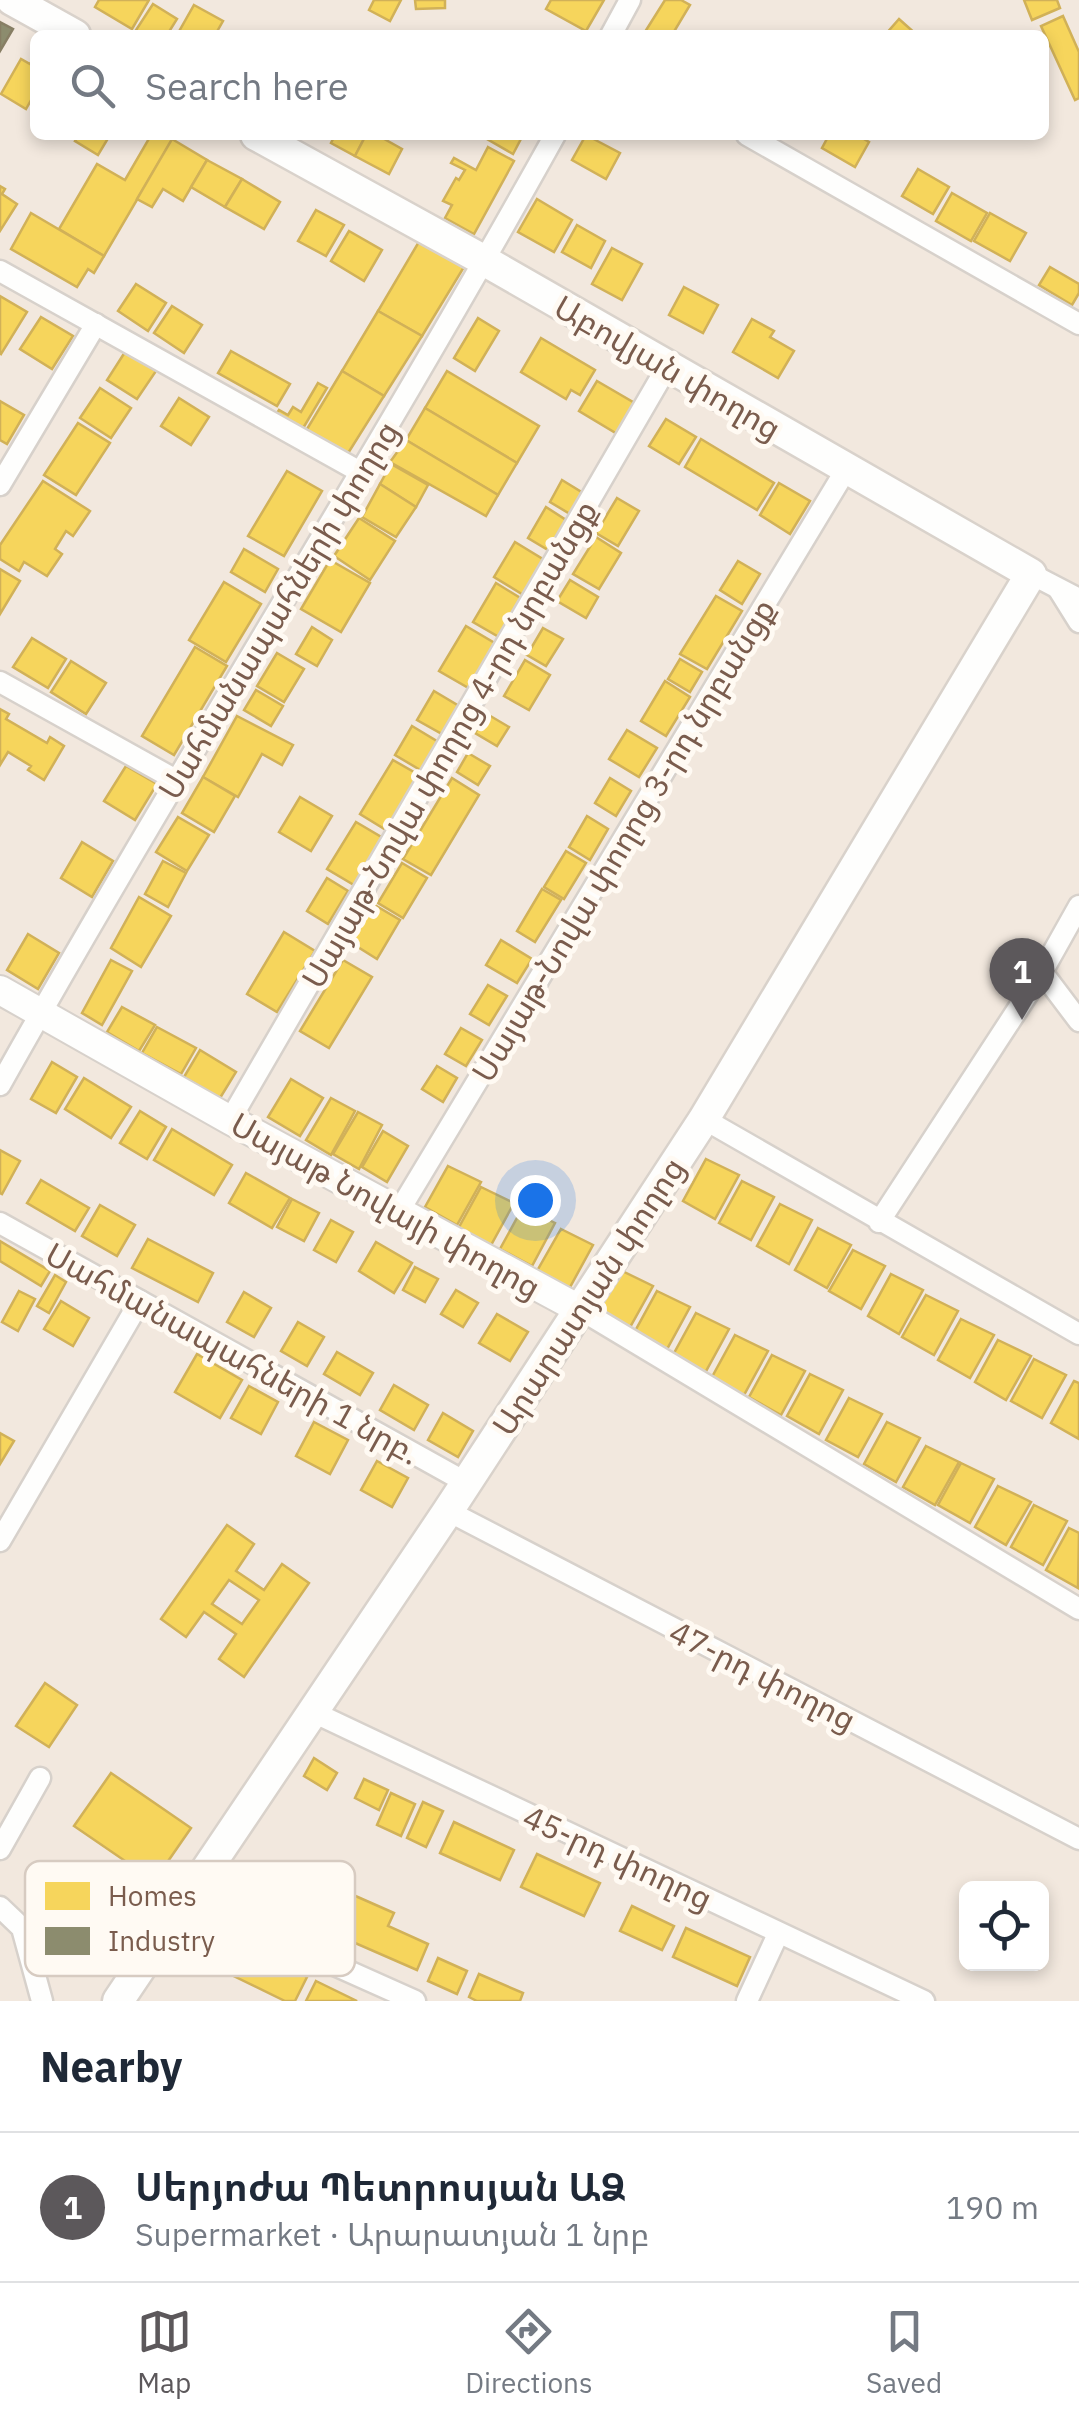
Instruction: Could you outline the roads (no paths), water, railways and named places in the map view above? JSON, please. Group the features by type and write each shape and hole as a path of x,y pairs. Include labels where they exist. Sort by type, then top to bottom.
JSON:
{"main road":[{"path":"12,0 67,30"},
{"name":"Աբովյան փողոց","path":"265,140 1044,581"},
{"name":"Արարատյան փողոց","path":"212,1861 581,1310 1044,581"},
{"name":"Արարատյան փողոց","path":"118,2001 135,1976"}],"street":[{"path":"614,30 630,0"},
{"name":"Սահմանապահների փողոց","path":"0,1085 176,780 362,473 553,140"},
{"path":"756,140 1079,324"},
{"path":"0,271 362,473"},
{"path":"0,485 96,324"},
{"name":"Սայաթ-Նովա փողոց 4-րդ նրբանցք","path":"230,1120 667,367"},
{"name":"Սայաթ-Նովա փողոց 3-րդ նրբանցք","path":"399,1211 847,468"},
{"path":"1044,581 1079,622"},
{"name":"Աբովյան փողոց","path":"1044,581 1079,599"},
{"path":"0,682 176,780"},
{"path":"880,1222 1042,972 1079,906"},
{"path":"1042,972 1079,1020"},
{"name":"Սայաթ Նովայի փողոց","path":"0,990 581,1310 1079,1609"},
{"path":"704,1119 1079,1334"},
{"name":"Սահմանապահների 1 նրբ.","path":"0,1223 466,1483"},
{"path":"0,1541 140,1301"},
{"name":"47-րդ փողոց","path":"448,1511 1079,1839"},
{"name":"45-րդ փողոց","path":"313,1712 924,2001"},
{"path":"0,1849 40,1778"},
{"path":"0,1907 22,1928 25,1939"},
{"path":"746,2001 778,1934"},
{"path":"355,1974 414,2001"},
{"path":"35,1976 42,2001"}],"place":[{"name":"Սերյոժա Պետրոսյան ԱՁ","path":"1022,1020"}]}
